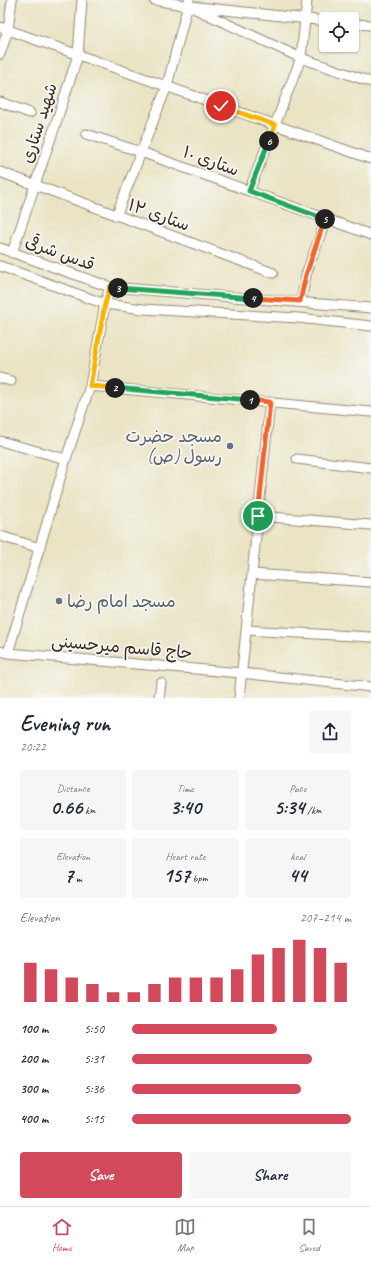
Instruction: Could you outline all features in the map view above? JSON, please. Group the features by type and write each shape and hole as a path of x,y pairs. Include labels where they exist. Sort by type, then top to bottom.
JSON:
{"street":[{"path":"0,54 4,28 12,0"},
{"name":"شهید ستاری","path":"12,253 78,55 82,0"},
{"path":"154,0 189,3 319,20"},
{"path":"249,191 302,58 307,0"},
{"path":"189,3 302,58 371,82"},
{"path":"116,216 167,86 189,3"},
{"path":"359,24 371,25"},
{"path":"4,28 371,159"},
{"path":"0,102 30,113"},
{"name":"ستاری ۱۰","path":"86,134 141,152 371,235"},
{"name":"ستاری ۱۲","path":"0,172 273,273"},
{"path":"300,301 306,275 326,219"},
{"name":"قدس شرقی","path":"0,248 110,287 300,301 371,308"},
{"path":"0,266 105,304 143,309 298,318 371,326"},
{"path":"4,652 40,548 66,459 90,386 105,304 110,287"},
{"path":"0,378 11,381"},
{"path":"90,386 371,412"},
{"path":"239,698 270,402"},
{"path":"0,440 66,459"},
{"path":"297,459 371,468"},
{"path":"258,516 371,525"},
{"path":"0,536 40,548"},
{"path":"252,574 371,582"},
{"path":"246,630 371,637"},
{"name":"حاج قاسم میرحسینی","path":"4,652 241,673 371,687"},
{"path":"159,698 161,683"}],"place":[{"name":"مسجد حضرت رسول (ص)","path":"230,446"},
{"name":"مسجد امام رضا","path":"59,601"}],"route":[{"path":"221,106 275,125 249,191 326,219 313,252 300,301 110,287 105,304 90,386 270,402 258,516"}]}
